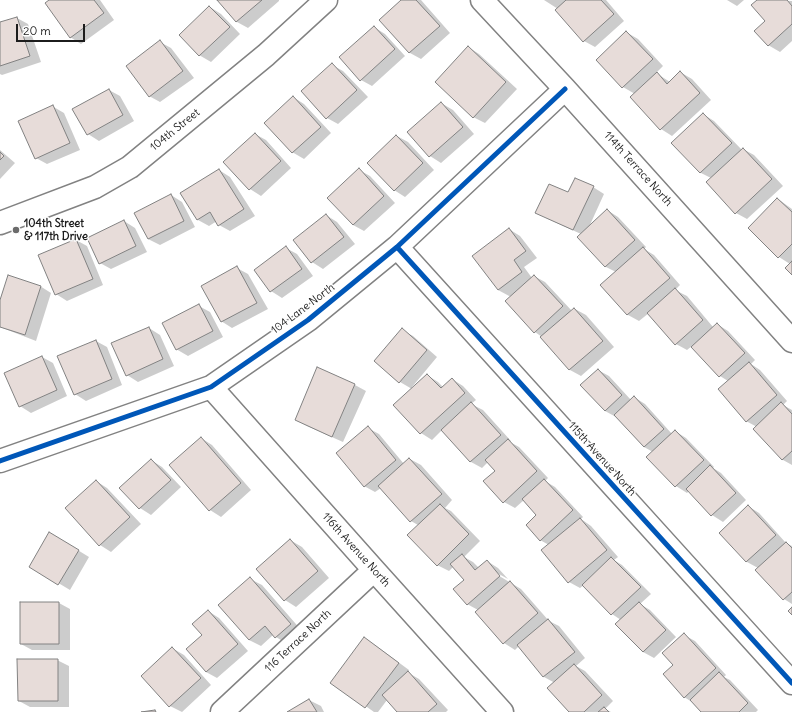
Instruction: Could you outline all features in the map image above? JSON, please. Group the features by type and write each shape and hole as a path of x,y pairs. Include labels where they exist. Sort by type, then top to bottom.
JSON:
{"street":[{"name":"104th Street","path":"0,223 95,187 130,166 266,55 326,0"},
{"name":"114th Terrace North","path":"482,0 565,89 792,340"},
{"name":"104 Lane North","path":"0,461 211,387 308,320 397,247 565,89"},
{"name":"115th Avenue North","path":"397,247 792,683"},
{"name":"116th Avenue North","path":"211,387 502,712"},
{"name":"116 Terrace North","path":"222,712 374,570"}],"building":[{"path":"49,0 94,0 104,13 70,38 45,3"},
{"path":"217,0 262,0 236,22"},
{"path":"401,0 416,0 440,26 409,53 379,20"},
{"path":"566,0 601,0 614,14 583,42 555,10"},
{"path":"757,0 787,0 792,6 792,24 768,46 754,31 765,21 751,5"},
{"path":"209,6 230,27 199,56 179,35"},
{"path":"17,17 30,56 0,66 0,22"},
{"path":"374,26 395,49 360,81 339,57"},
{"path":"626,31 653,59 622,88 596,60"},
{"path":"160,40 183,71 149,97 126,66"},
{"path":"468,46 506,82 473,118 435,82"},
{"path":"332,63 357,90 326,119 301,91"},
{"path":"680,71 700,93 660,130 630,97 657,72 667,84"},
{"path":"109,89 123,115 87,135 72,109"},
{"path":"293,96 321,127 292,153 264,123"},
{"path":"441,102 463,127 429,157 407,132"},
{"path":"53,105 70,143 35,159 18,121"},
{"path":"703,113 732,143 700,173 671,143"},
{"path":"255,133 281,161 249,190 223,162"},
{"path":"396,135 423,163 394,191 367,163"},
{"path":"743,148 772,179 735,214 706,182"},
{"path":"0,152 4,156 0,160"},
{"path":"359,168 384,196 353,225 327,198"},
{"path":"219,169 244,209 218,226 210,212 197,220 180,193"},
{"path":"575,178 594,186 573,230 535,213 549,184 568,192"},
{"path":"171,194 184,221 148,239 134,213"},
{"path":"777,198 792,212 792,244 778,258 748,228"},
{"path":"607,209 635,240 605,267 577,237"},
{"path":"326,214 344,237 311,263 293,240"},
{"path":"124,220 136,246 99,264 87,238"},
{"path":"509,228 526,251 514,260 522,272 498,290 472,256"},
{"path":"76,239 93,279 55,295 38,255"},
{"path":"286,246 302,269 270,292 254,270"},
{"path":"643,247 670,278 627,315 600,285"},
{"path":"792,261 792,275 785,268"},
{"path":"237,266 257,303 221,322 201,286"},
{"path":"8,275 41,286 25,335 0,327 0,300"},
{"path":"534,275 563,306 534,333 505,301"},
{"path":"675,288 703,320 675,345 647,313"},
{"path":"199,304 213,331 176,350 162,323"},
{"path":"574,308 603,341 569,370 540,337"},
{"path":"717,323 745,353 719,377 691,347"},
{"path":"149,327 163,359 126,376 111,343"},
{"path":"402,328 427,350 399,383 374,361"},
{"path":"96,340 112,379 74,395 57,356"},
{"path":"42,356 57,390 19,407 4,373"},
{"path":"749,362 777,395 746,422 718,389"},
{"path":"317,367 355,384 332,437 295,420"},
{"path":"598,369 622,395 605,411 580,385"},
{"path":"427,374 441,388 452,378 465,393 420,434 393,405"},
{"path":"634,396 664,429 644,447 614,415"},
{"path":"471,402 501,435 470,462 441,430"},
{"path":"781,402 792,414 792,451 782,460 753,429"},
{"path":"368,426 396,460 364,487 336,453"},
{"path":"675,430 704,460 675,487 646,457"},
{"path":"201,437 241,483 209,511 169,465"},
{"path":"508,439 537,471 503,503 483,481 495,471 485,460"},
{"path":"409,458 442,494 410,522 378,486"},
{"path":"151,459 171,480 139,509 119,488"},
{"path":"710,465 736,493 711,516 686,489"},
{"path":"544,479 573,510 540,541 526,525 536,515 522,499"},
{"path":"96,480 130,517 99,546 65,508"},
{"path":"440,504 469,534 437,566 407,535"},
{"path":"748,505 776,535 746,562 719,533"},
{"path":"580,518 607,550 568,583 541,550"},
{"path":"49,532 79,550 58,585 29,567"},
{"path":"290,539 318,571 284,601 256,569"},
{"path":"786,542 792,548 792,592 783,600 755,570"},
{"path":"462,554 475,570 487,560 500,576 467,605 453,589 464,580 450,564"},
{"path":"611,557 641,587 611,615 582,585"},
{"path":"250,577 291,624 275,638 265,626 249,640 218,605"},
{"path":"510,581 538,613 503,644 475,612"},
{"path":"20,602 59,602 59,644 20,644"},
{"path":"639,602 666,630 643,652 615,624"},
{"path":"792,607 792,615 788,611"},
{"path":"208,610 238,644 206,672 186,649 202,635 192,624"},
{"path":"548,619 575,652 543,677 517,645"},
{"path":"684,633 716,668 684,698 663,674 673,665 662,653"},
{"path":"364,637 399,663 365,708 330,683"},
{"path":"172,647 201,678 169,707 141,676"},
{"path":"17,659 58,659 58,701 18,701"},
{"path":"574,664 602,695 584,712 569,712 547,688"},
{"path":"408,671 437,704 428,712 397,712 382,695"},
{"path":"719,672 748,703 739,712 701,712 690,700"},
{"path":"309,699 317,712 287,712"},
{"path":"604,707 609,712 598,712"},
{"path":"155,710 156,712 141,712"}],"cycle path":[{"path":"0,461 211,387 308,320 397,247 565,89"},
{"path":"397,247 792,683"}],"place":[{"name":"104th Street & 117th Drive","path":"16,230"}]}
